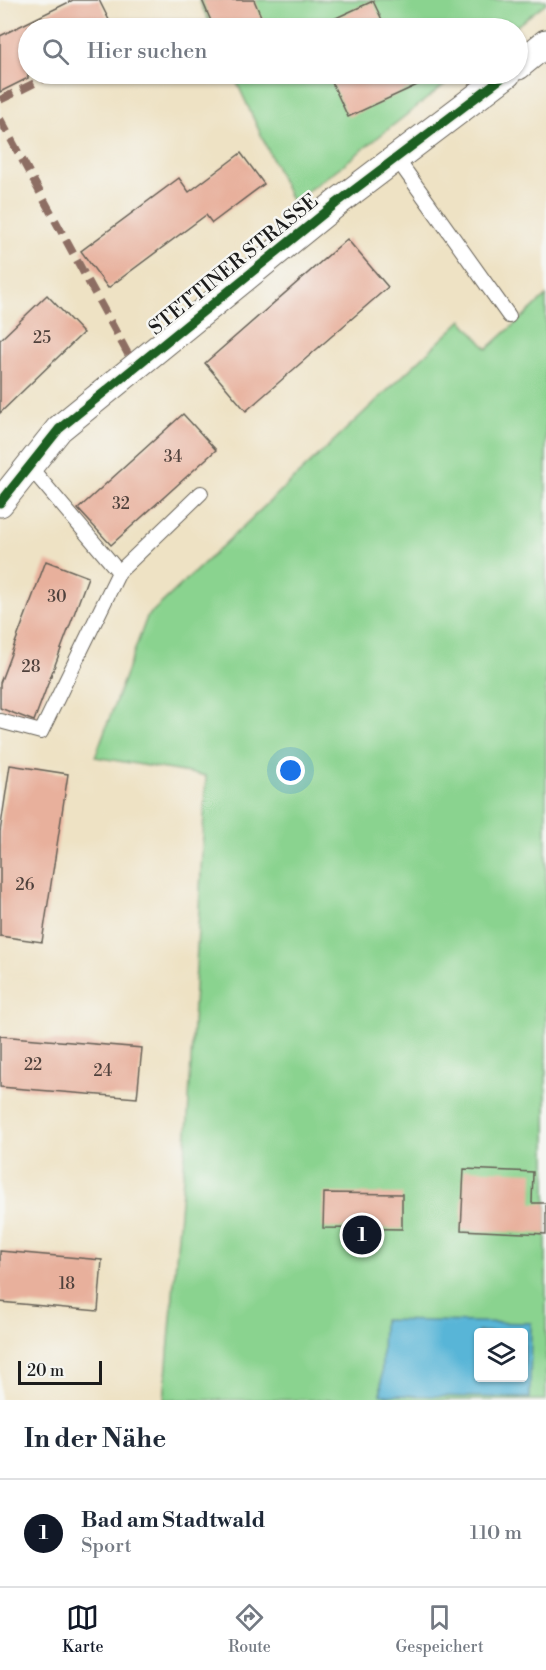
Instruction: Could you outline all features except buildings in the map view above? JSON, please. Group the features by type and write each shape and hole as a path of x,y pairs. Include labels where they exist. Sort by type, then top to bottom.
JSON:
{"street":[{"path":"528,58 546,43"},
{"name":"STETTINER STRASSE","path":"0,503 59,429 338,202 494,84"}],"lane":[{"path":"397,159 509,316"},
{"path":"29,466 118,572"},
{"path":"0,721 41,732 118,572 201,493"}],"green space":[{"path":"199,0 546,0 546,3 527,18 207,18"},
{"path":"238,84 445,84 343,165 292,202"},
{"path":"546,296 546,1400 164,1400 188,1119 206,776 95,757 147,617 462,320 487,349"}],"water":[{"path":"383,1320 531,1323 530,1398 381,1395"}],"marked path":[{"path":"0,100 33,84"},
{"path":"0,119 135,367"}],"cycle path":[{"path":"0,503 59,429 338,202 494,84"}],"place":[{"name":"Bad am Stadtwald","path":"362,1235"}]}
